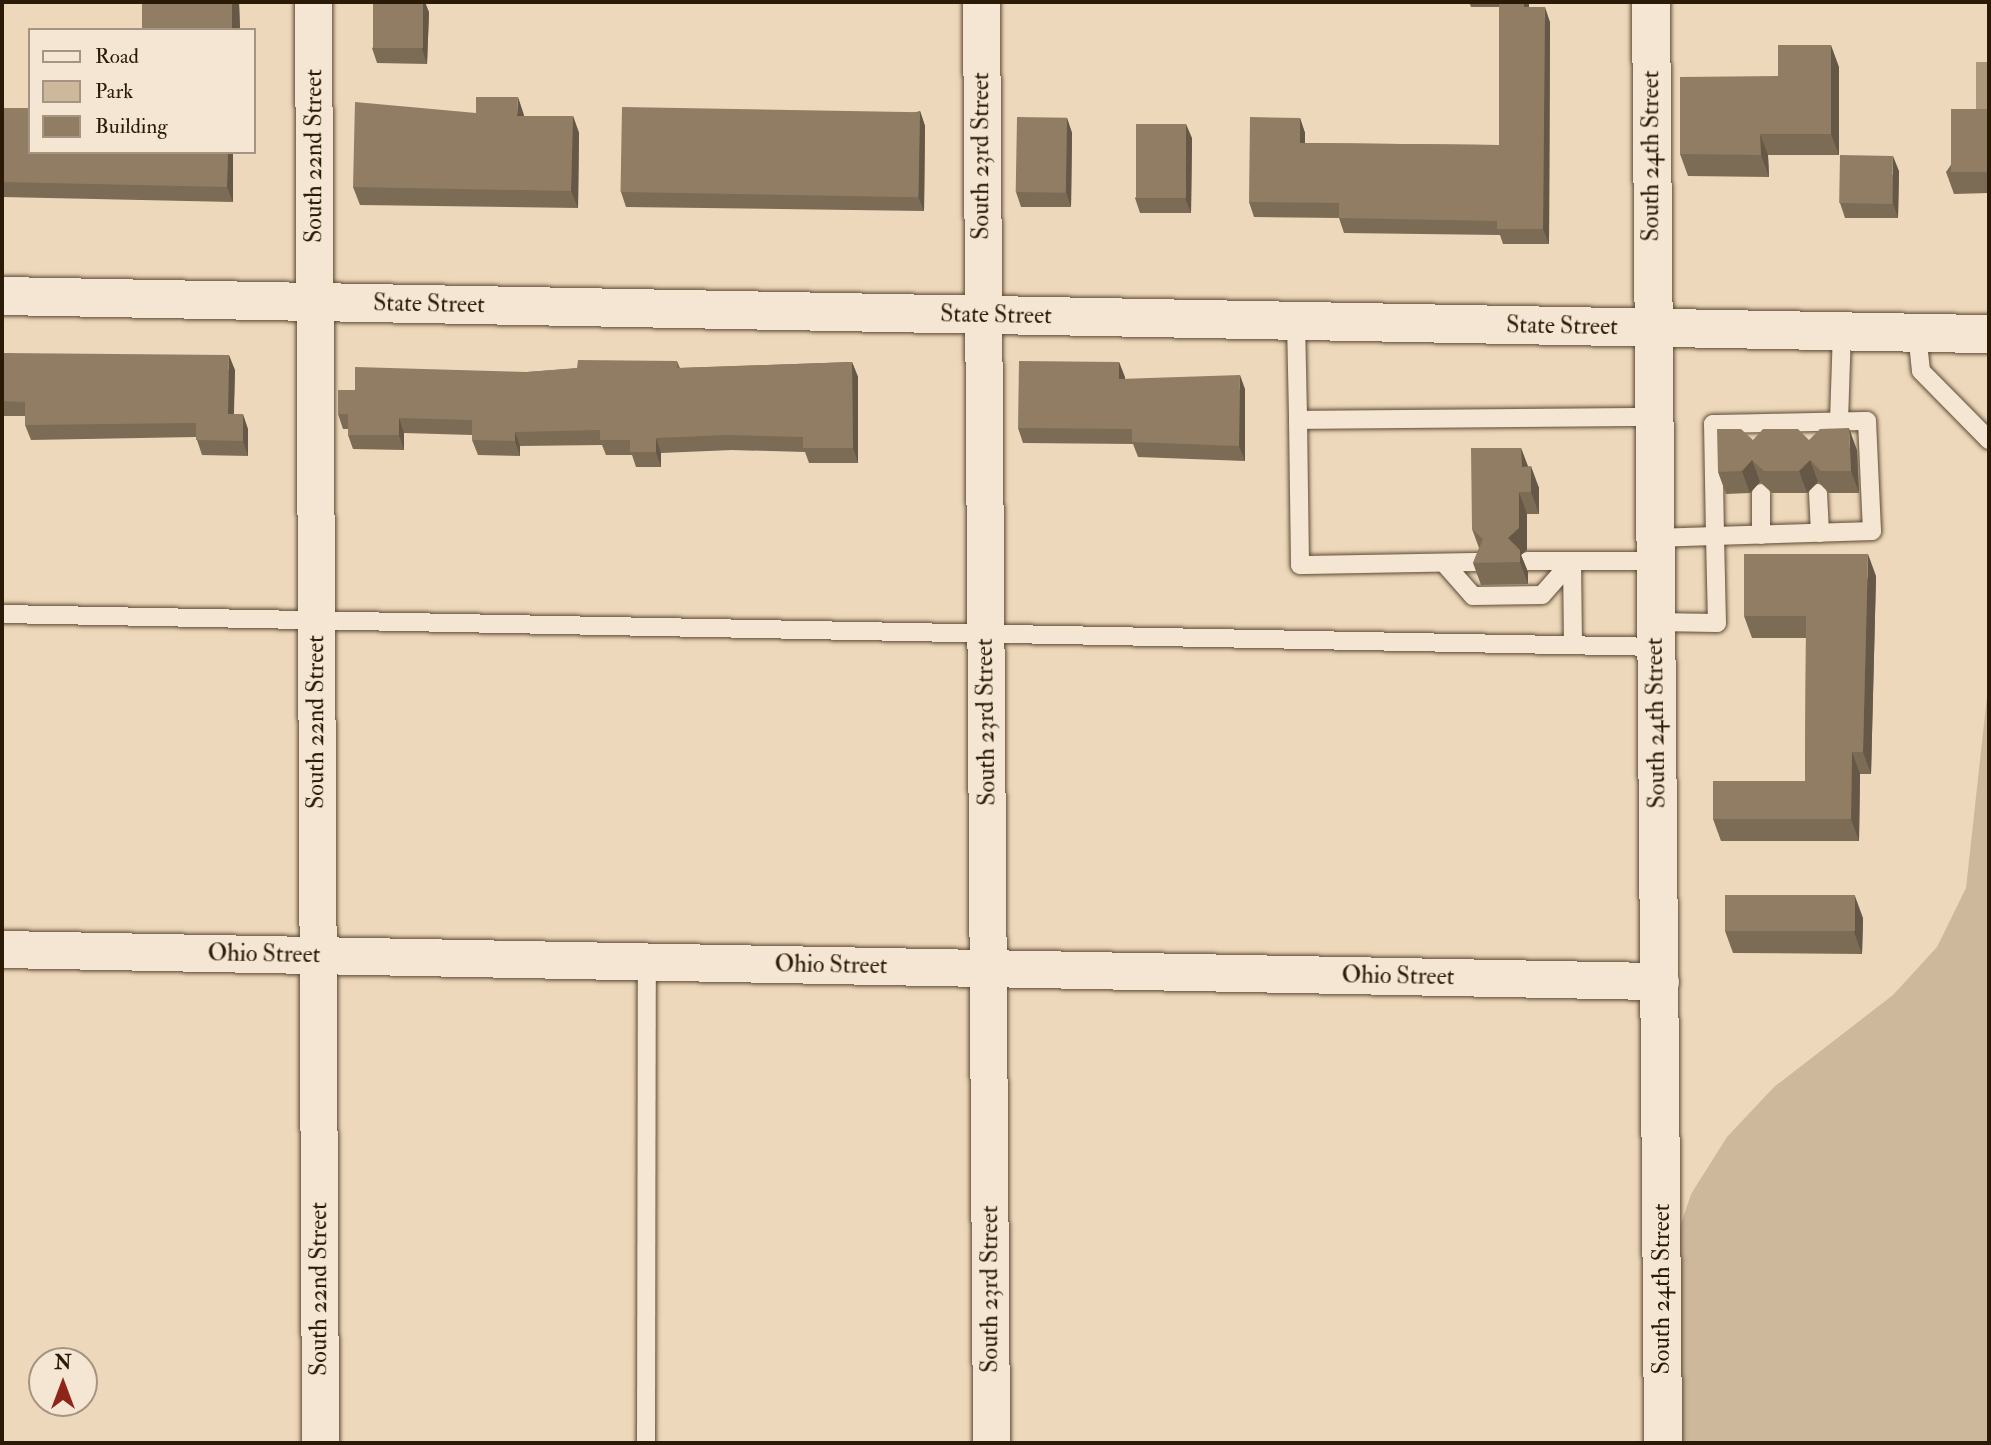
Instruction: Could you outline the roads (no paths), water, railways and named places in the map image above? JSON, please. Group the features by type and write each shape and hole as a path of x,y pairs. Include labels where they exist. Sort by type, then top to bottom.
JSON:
{"street":[{"name":"South 22nd Street","path":"313,2 320,1443"},
{"name":"South 23rd Street","path":"981,2 990,1443"},
{"name":"South 24th Street","path":"1651,2 1663,1443"},
{"name":"State Street","path":"2,296 1989,334"},
{"name":"Ohio Street","path":"2,949 1660,981"}],"lane":[{"path":"1296,321 1300,565 1480,562"},
{"path":"1839,421 1842,332"},
{"path":"1917,333 1921,371 1989,440"},
{"path":"1298,420 1653,417"},
{"path":"2,614 1573,645 1717,623 1715,536 1713,424 1760,430 1816,422 1867,421 1872,531 1715,536 1654,549 1572,561 1527,561"},
{"path":"1816,422 1817,441"},
{"path":"1761,493 1761,535"},
{"path":"1818,493 1820,533"},
{"path":"1572,561 1573,645"},
{"path":"1444,563 1472,596 1484,596 1542,594 1572,561"},
{"path":"646,1443 647,962"}]}
